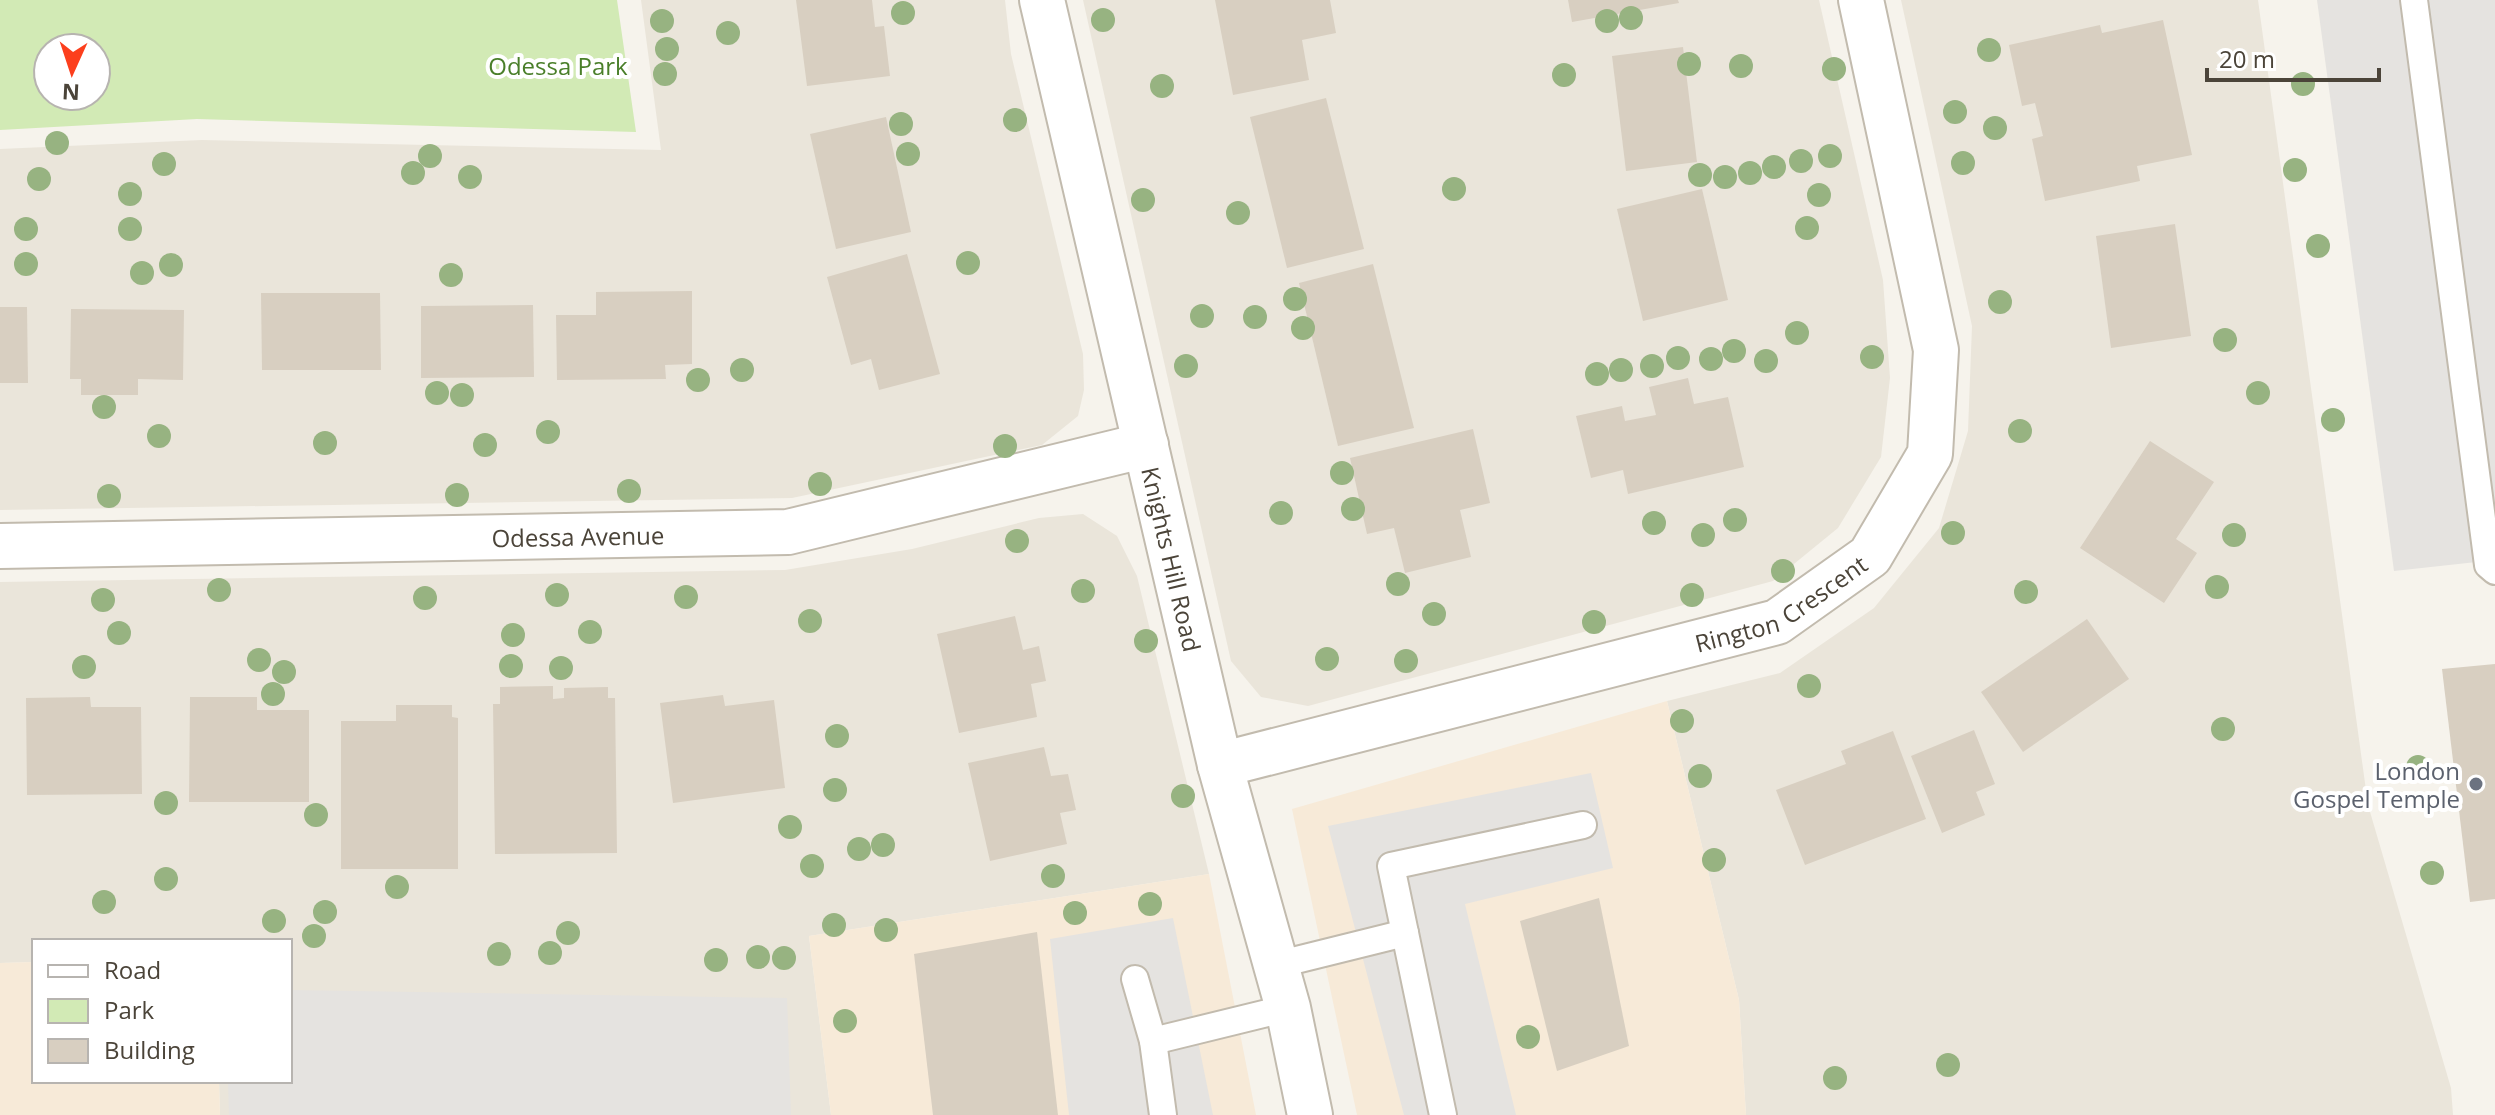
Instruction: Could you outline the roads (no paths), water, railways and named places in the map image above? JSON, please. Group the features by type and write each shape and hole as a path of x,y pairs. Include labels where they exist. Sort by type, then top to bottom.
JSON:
{"street":[{"name":"Knights Hill Road","path":"1042,0 1220,765 1288,1008 1310,1115"},
{"name":"Rington Crescent","path":"1220,765 1777,622 1870,556 1930,454 1936,350 1861,0"},
{"name":"Odessa Avenue","path":"0,546 788,532 1146,445"}],"lane":[{"path":"2414,0 2488,565 2495,571"},
{"path":"1443,1115 1391,866 1583,825"},
{"path":"1276,965 1405,933"},
{"path":"1135,979 1153,1041 1163,1115"},
{"path":"1153,1041 1288,1008"}],"place":[{"name":"London Gospel Temple","path":"2476,784"}],"park label":[{"name":"Odessa Park","path":"558,65"}]}
